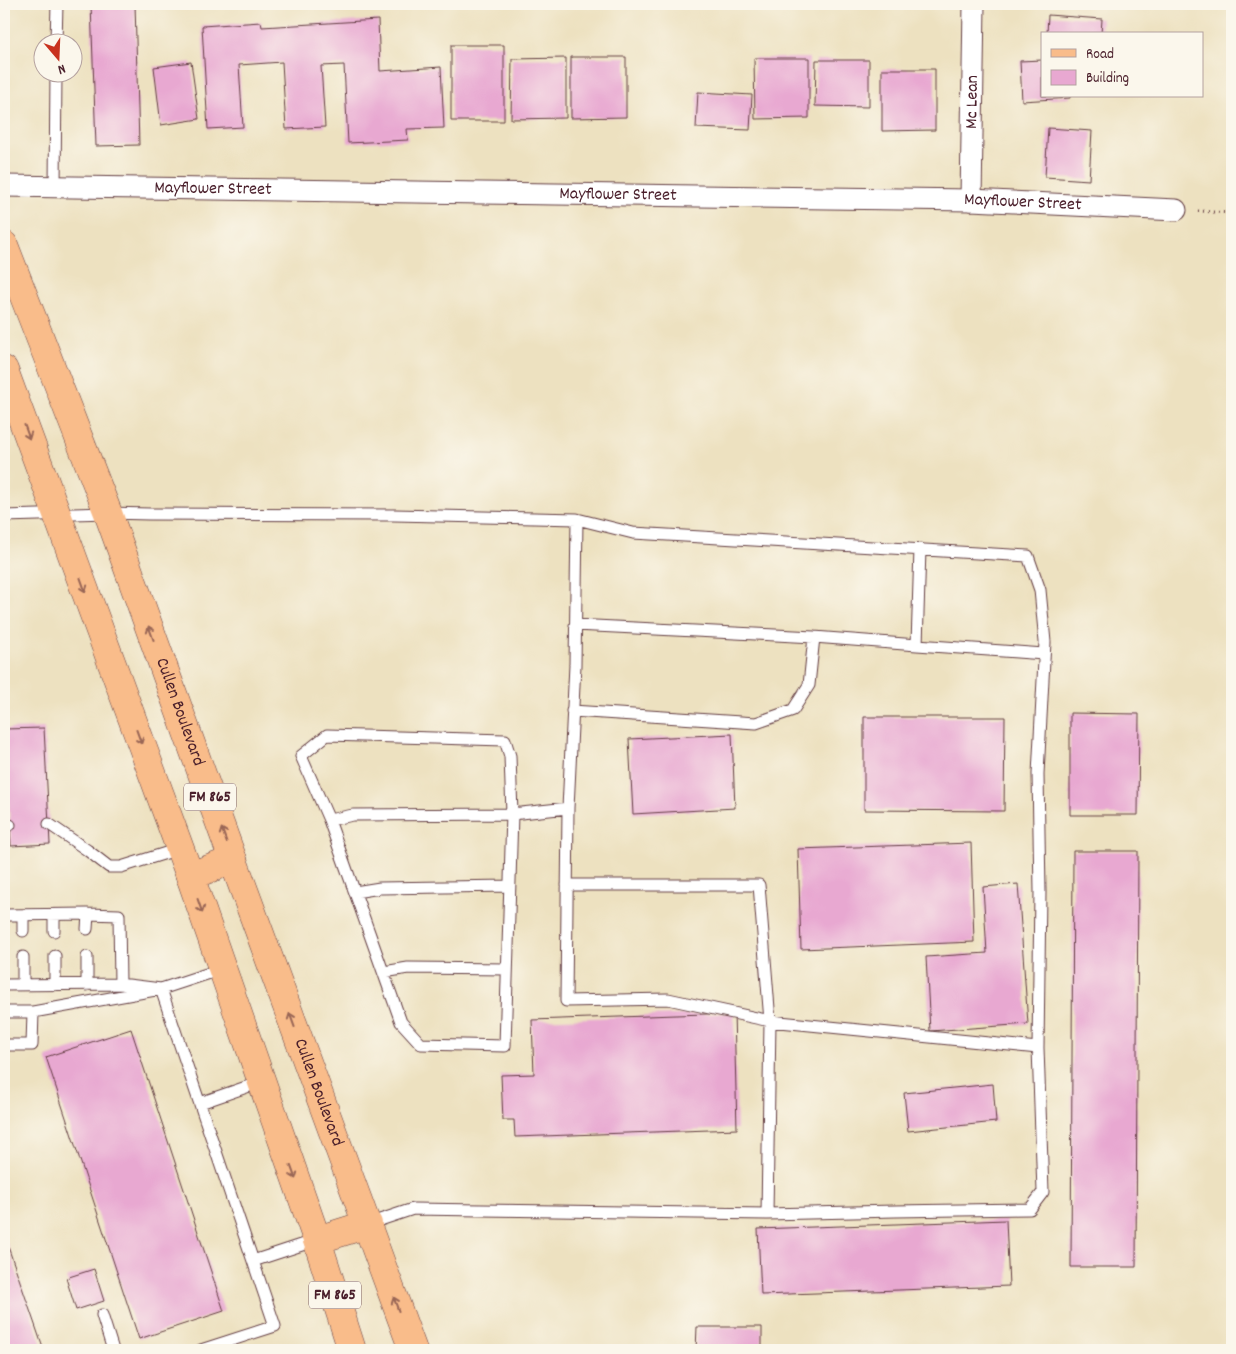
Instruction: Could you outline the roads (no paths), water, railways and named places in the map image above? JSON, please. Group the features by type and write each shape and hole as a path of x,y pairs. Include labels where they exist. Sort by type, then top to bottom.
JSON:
{"main road":[{"name":"Cullen Boulevard","path":"4,245 108,513 413,1350"},
{"name":"FM 865","path":"4,370 190,876 317,1240 352,1350"},
{"path":"190,876 233,860"},
{"path":"317,1240 368,1224"}],"street":[{"name":"Mc Lean","path":"971,200 974,4"},
{"name":"Mayflower Street","path":"4,186 971,200 1176,210"}],"lane":[{"path":"56,32 57,4"},
{"path":"55,187 56,82"},
{"path":"4,516 108,513 394,515 577,519 633,533 1028,556 1040,590 1045,642 1038,774 1040,892 1038,1048 1043,1192 1030,1210 895,1210 767,1214 413,1209 368,1224"},
{"path":"577,519 568,808 566,1001 668,999 770,1021 1038,1048"},
{"path":"917,645 920,549"},
{"path":"575,625 814,636 1044,654"},
{"path":"572,711 756,723 794,710 809,685 814,636"},
{"path":"326,735 505,740 510,756 512,814 505,1046 421,1044 401,1022 329,820 301,756 326,735"},
{"path":"329,820 352,814 512,814 568,808"},
{"path":"49,824 109,867 121,867 180,849"},
{"path":"567,886 759,885 770,1021 767,1214"},
{"path":"354,892 380,888 510,886"},
{"path":"87,929 88,914"},
{"path":"4,915 119,915 120,984"},
{"path":"23,915 23,931"},
{"path":"54,915 54,931"},
{"path":"23,956 23,984"},
{"path":"55,956 55,985"},
{"path":"87,957 87,985"},
{"path":"384,972 408,968 507,968"},
{"path":"5,1015 33,1012 161,989 222,969"},
{"path":"4,985 120,984 161,989"},
{"path":"161,989 274,1326 200,1350"},
{"path":"5,1042 32,1045 33,1012"},
{"path":"200,1103 261,1082"},
{"path":"253,1261 317,1240"},
{"path":"102,1315 113,1350"}]}
